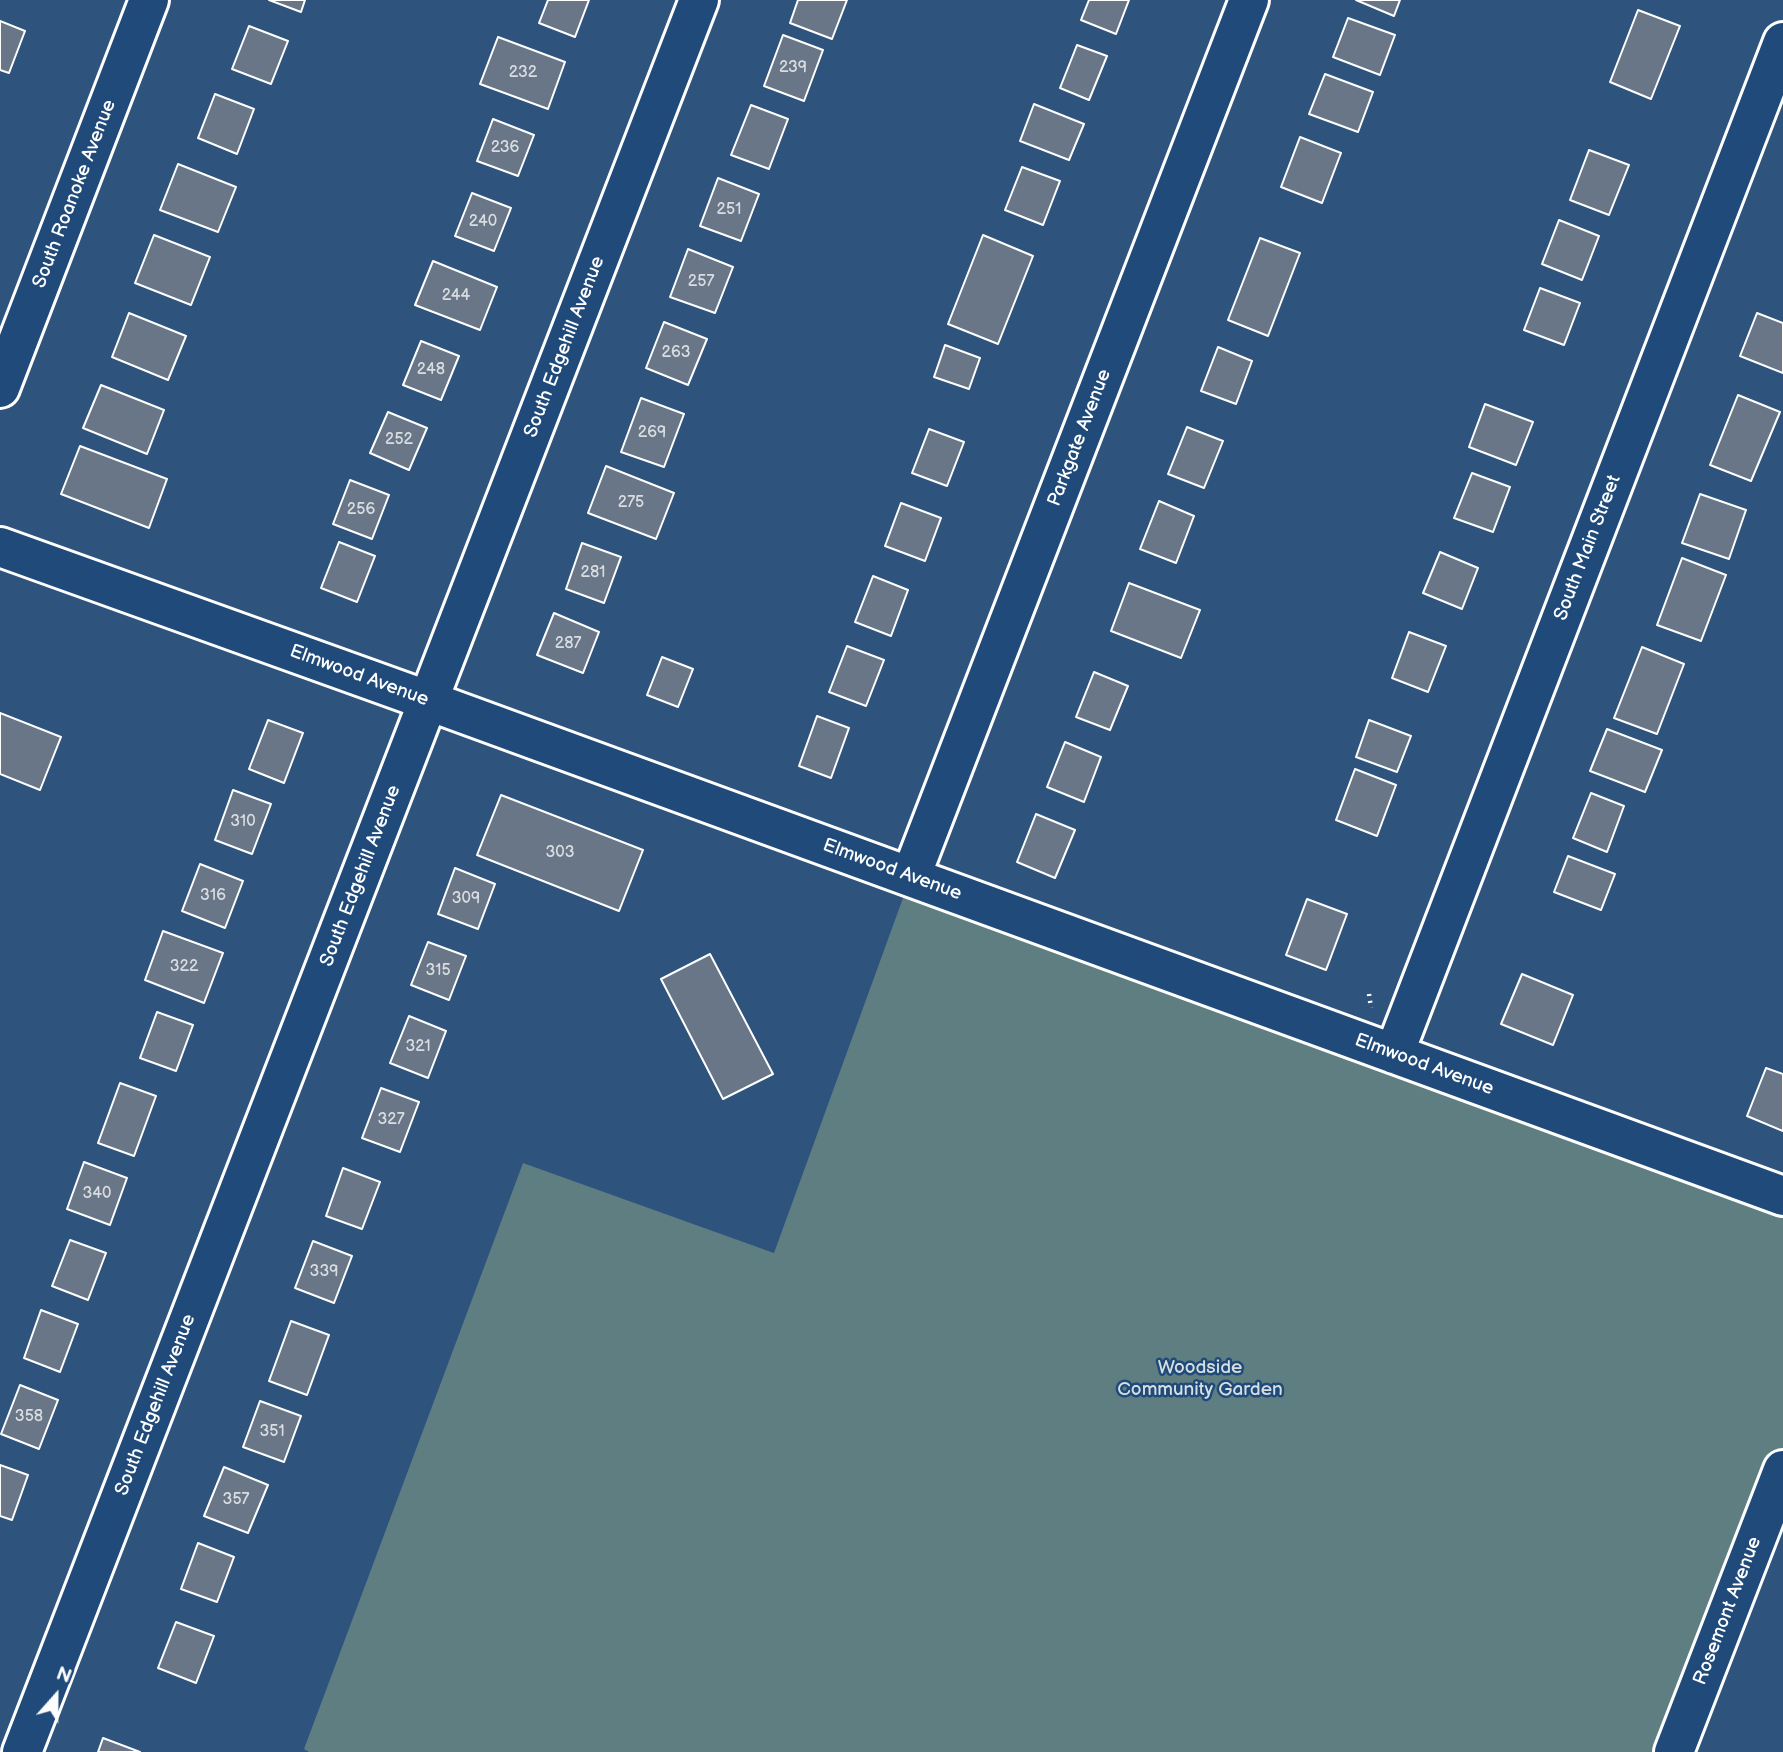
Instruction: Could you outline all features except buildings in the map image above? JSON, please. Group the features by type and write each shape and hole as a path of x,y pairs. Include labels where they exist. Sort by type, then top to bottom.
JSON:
{"street":[{"name":"South Roanoke Avenue","path":"0,388 149,0"},
{"name":"South Edgehill Avenue","path":"22,1752 699,0"},
{"name":"Parkgate Avenue","path":"911,876 1249,0"},
{"name":"South Main Street","path":"1394,1054 1783,42"},
{"name":"Elmwood Avenue","path":"0,547 1783,1195"},
{"name":"Rosemont Avenue","path":"1674,1752 1783,1470"}],"green space":[{"name":"Woodside Community Garden","path":"911,876 1783,1196 1783,1470 1674,1752 309,1752 304,1749 523,1163 774,1253"}]}
